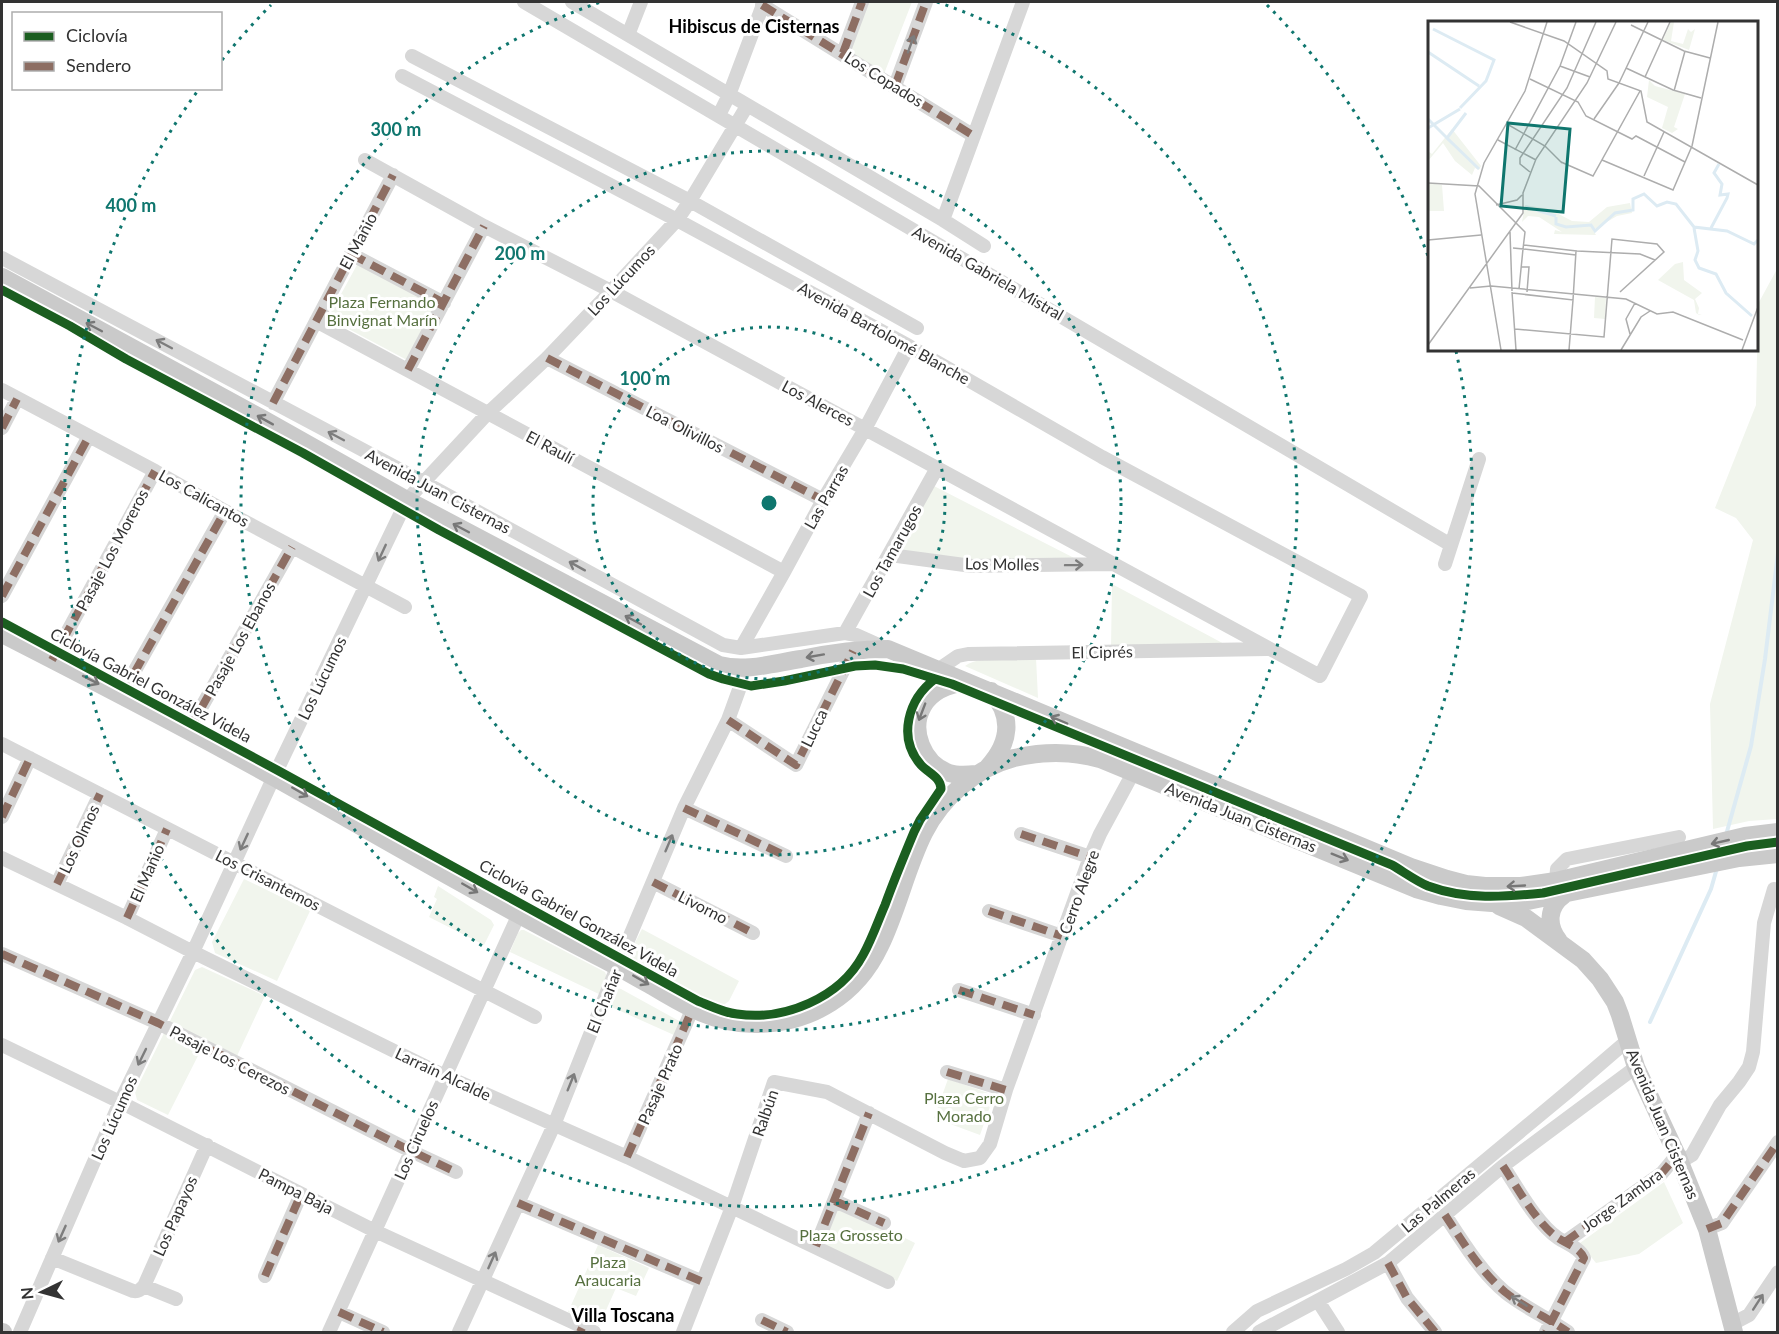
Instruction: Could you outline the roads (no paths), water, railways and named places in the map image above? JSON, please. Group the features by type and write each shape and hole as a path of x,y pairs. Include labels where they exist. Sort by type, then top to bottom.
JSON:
{"main road":[{"name":"Avenida Juan Cisternas","path":"2,277 407,500 708,660 742,669 852,651 888,649 1429,874 1466,884 1485,886 1567,886"},
{"path":"2,634 274,777 518,916 618,967 692,1010 727,1022 757,1024 795,1020 824,1009 846,992 864,973 879,949 929,824 954,792 983,770 998,756 1003,747 1006,726 1001,705 991,691"},
{"path":"967,682 952,684 930,698 923,706 918,721 918,731 922,748 934,765 955,774 983,770"},
{"name":"Avenida Juan Cisternas","path":"983,770 1020,757 1046,752 1066,752 1100,759 1416,889 1454,899 1492,903 1528,901 1567,886"},
{"path":"1562,945 1552,930 1550,917 1554,904 1567,886 1745,836 1778,832"},
{"path":"1567,886 1739,858 1778,854"},
{"name":"Avenida Juan Cisternas","path":"1492,903 1521,915 1573,952 1592,969 1608,990 1620,1015 1636,1067 1707,1229 1733,1328"}],"street":[{"name":"Avenida Gabriela Mistral","path":"524,2 1451,545"},
{"name":"Avenida Gabriela Mistral","path":"572,2 984,246"},
{"path":"628,35 641,2"},
{"path":"843,53 862,2"},
{"path":"895,86 926,2"},
{"path":"943,220 1023,2"},
{"path":"719,115 729,95 763,3"},
{"name":"Los Copados","path":"763,3 974,136"},
{"name":"Avenida Bartolomé Blanche","path":"412,56 690,201 917,328"},
{"name":"Avenida Bartolomé Blanche","path":"402,76 677,220 909,346 1102,457 1361,596"},
{"name":"Los Lúcumos","path":"21,1332 120,1102 407,500 488,413 547,358 677,220 747,105"},
{"name":"Los Alerces","path":"365,160 1320,676 1361,596"},
{"name":"El Mañio","path":"273,403 393,175"},
{"path":"408,370 484,226"},
{"path":"351,255 444,303"},
{"name":"Avenida Juan Cisternas","path":"2,258 723,645 741,648 845,633 856,635 888,649"},
{"name":"El Raulí","path":"316,321 784,572"},
{"name":"Las Parras","path":"741,648 822,500 866,429 909,346"},
{"name":"Loa Olivillos","path":"547,358 822,500"},
{"name":"Los Calicantos","path":"2,390 405,607"},
{"path":"2,428 17,399"},
{"path":"2,596 89,436"},
{"path":"1444,564 1479,459"},
{"name":"Los Tamarugos","path":"845,633 937,468"},
{"name":"Pasaje Los Moreros","path":"52,660 155,471"},
{"path":"121,695 225,511"},
{"name":"Pasaje Los Ebanos","path":"188,731 292,547"},
{"name":"Los Molles","path":"890,555 972,566 1114,564"},
{"name":"El Ciprés","path":"939,669 958,656 969,654 1269,649"},
{"name":"Lucca","path":"728,720 796,765 852,651"},
{"name":"El Chañar","path":"459,1332 554,1125 684,808 728,720 740,687 742,669"},
{"name":"Los Crisantemos","path":"2,744 535,1017"},
{"path":"2,817 30,758"},
{"name":"Cerro Alegre","path":"990,1144 1006,1090 1090,857 1133,773"},
{"name":"Los Olmos","path":"57,884 100,794"},
{"path":"684,808 786,856"},
{"name":"El Mañio","path":"127,918 167,829"},
{"path":"1021,834 1090,857"},
{"path":"1567,886 1557,869 1567,859 1679,837"},
{"name":"Larraín Alcalde","path":"2,858 445,1076 627,1158 888,1282"},
{"name":"Livorno","path":"653,882 753,933"},
{"name":"Jorge Zambra","path":"1565,1242 1662,1173 1678,1159 1692,1155 1720,1105 1749,1066 1753,1052 1764,923 1774,889"},
{"path":"989,910 1062,936"},
{"name":"Los Ciruelos","path":"329,1332 518,916"},
{"name":"Pasaje Los Cerezos","path":"2,954 158,1023 456,1172"},
{"path":"958,990 1034,1014"},
{"name":"Pasaje Prato","path":"627,1158 692,1010"},
{"name":"Las Palmeras","path":"1233,1332 1257,1311 1346,1269 1374,1253 1627,1041"},
{"name":"Pampa Baja","path":"2,1045 207,1145 375,1231 585,1331"},
{"name":"Las Palmeras","path":"1258,1332 1388,1263 1503,1166 1636,1067"},
{"path":"947,1072 1006,1090"},
{"name":"Ralbún","path":"683,1332 732,1207 774,1082 827,1092 964,1161 980,1158 990,1144"},
{"path":"816,1246 868,1113"},
{"path":"1707,1229 1722,1223 1778,1142"},
{"name":"Los Papayos","path":"144,1286 207,1145"},
{"path":"1503,1166 1540,1221 1556,1237 1580,1251 1584,1258 1550,1327"},
{"path":"265,1276 301,1194"},
{"path":"835,1201 884,1223"},
{"path":"518,1203 703,1282"},
{"path":"1445,1215 1489,1277 1550,1327 1568,1332"},
{"path":"52,1258 133,1291 144,1286 176,1299"},
{"path":"1388,1263 1407,1298 1435,1332"},
{"path":"1733,1328 1749,1315 1778,1272"},
{"path":"1318,1302 1338,1332"},
{"path":"339,1312 383,1332"},
{"path":"762,1320 784,1332"}],"waterway":[{"path":"1726,835 1751,746 1765,659 1778,553"},
{"path":"1650,1022 1711,889 1717,868"}],"district":[{"name":"Hibiscus de Cisternas","path":"754,27"},
{"name":"Villa Toscana","path":"623,1316"}],"park label":[{"name":"Plaza Fernando Binvignat Marín","path":"382,311"},
{"name":"Plaza Cerro Morado","path":"964,1107"},
{"name":"Plaza Grosseto","path":"851,1235"},
{"name":"Plaza Araucaria","path":"608,1271"}]}
